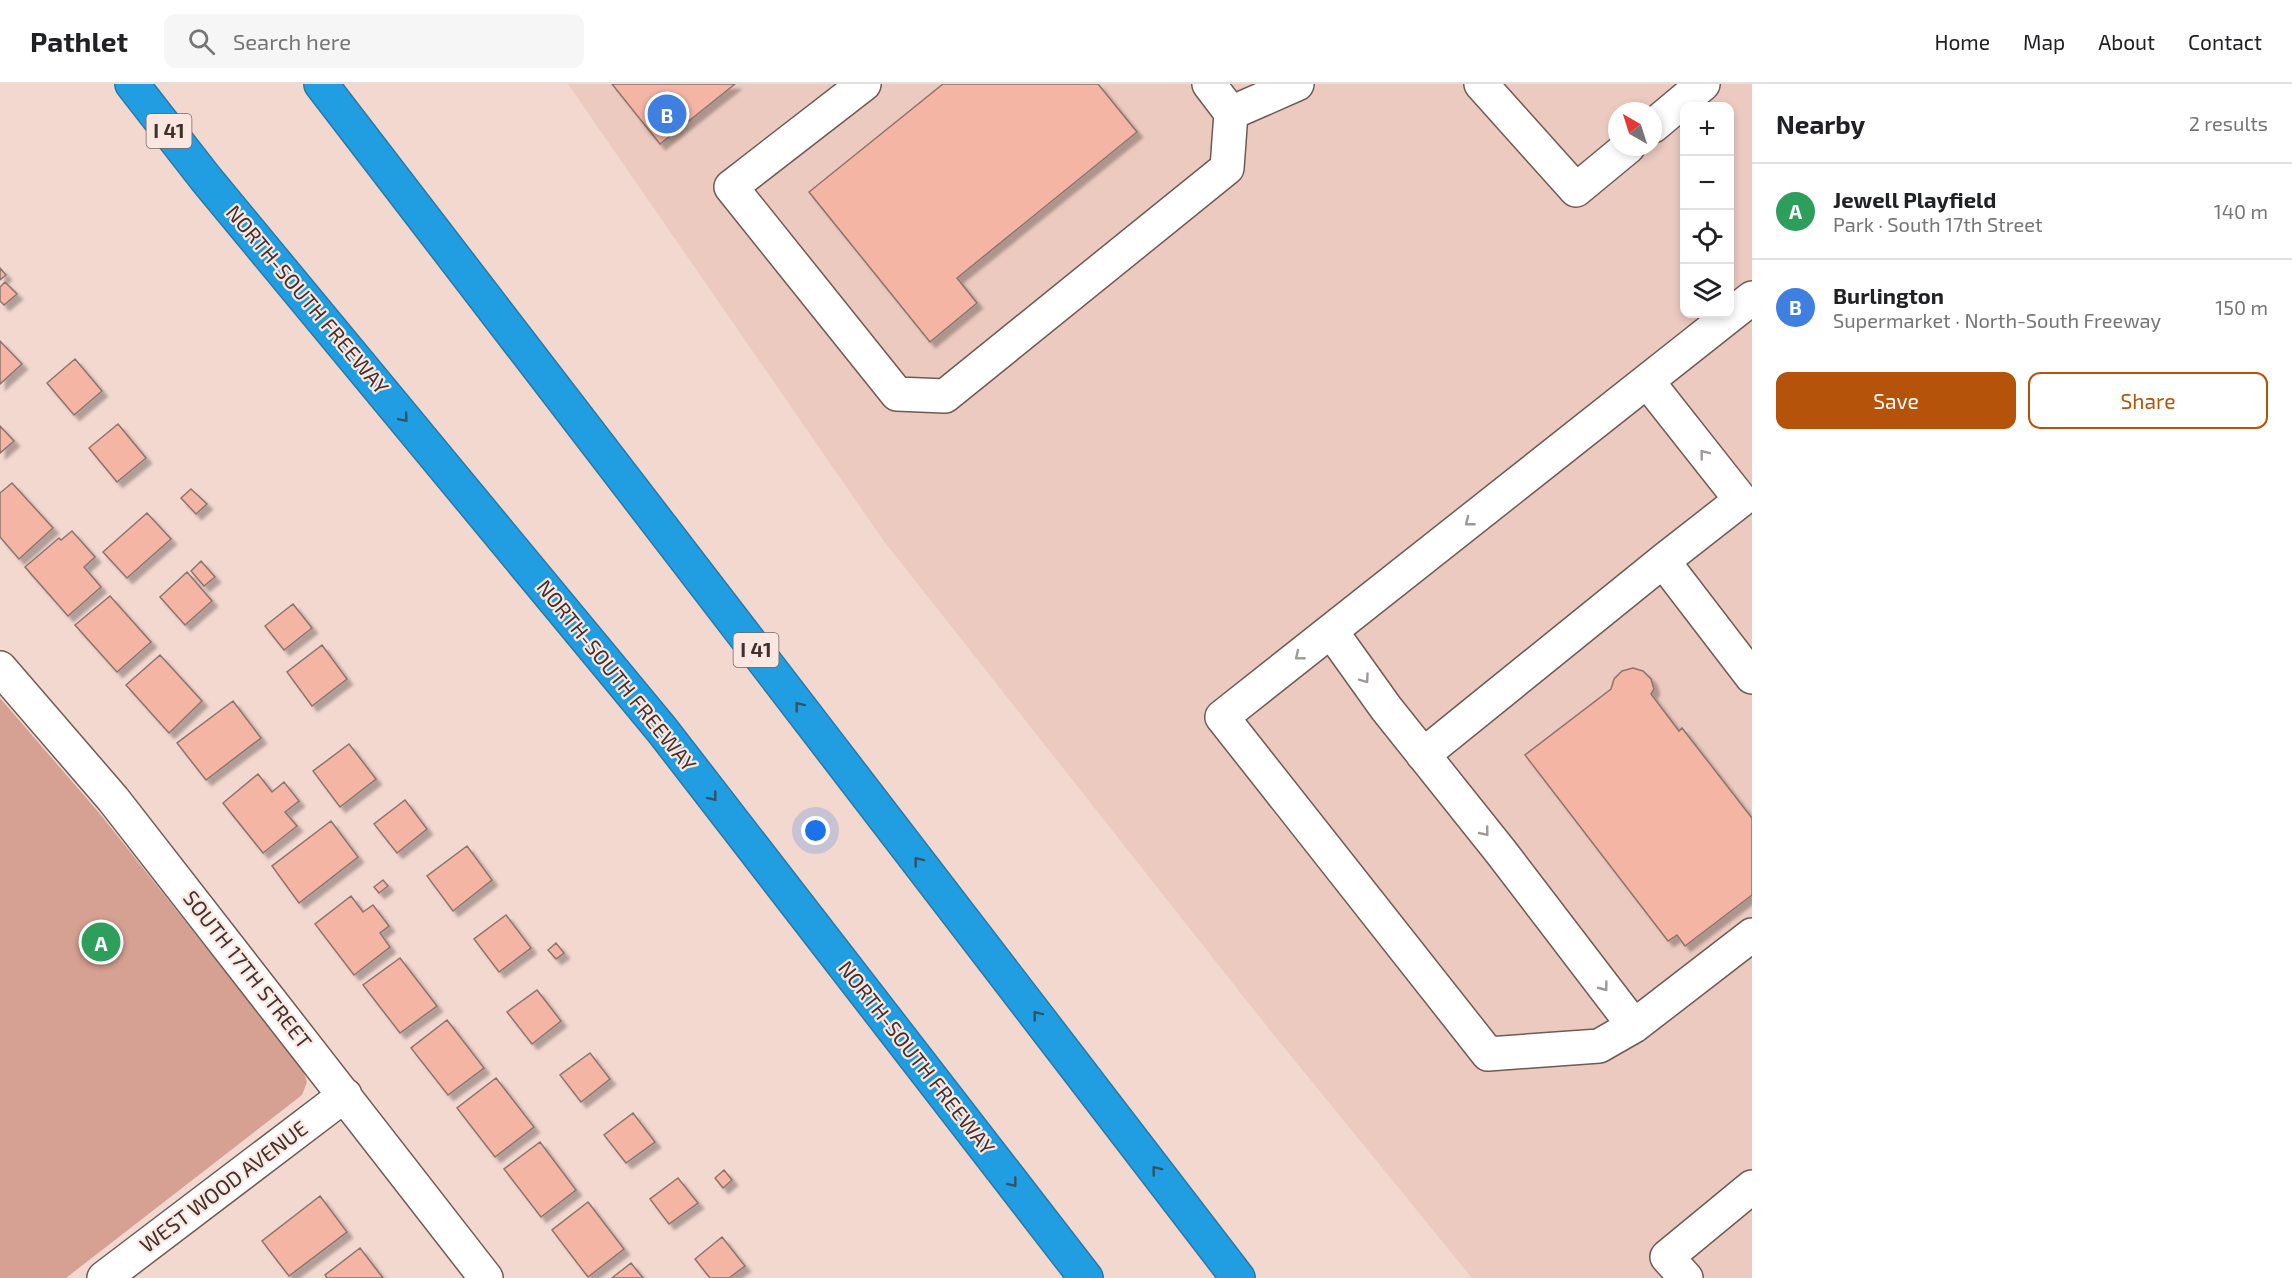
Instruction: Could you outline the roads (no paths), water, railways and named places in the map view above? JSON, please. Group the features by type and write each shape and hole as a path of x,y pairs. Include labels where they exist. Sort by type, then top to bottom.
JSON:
{"highway":[{"path":"113,84 206,179"},
{"name":"NORTH-SOUTH FREEWAY","path":"132,84 206,179 662,730 1086,1278"},
{"name":"I 41","path":"321,84 1238,1278"},
{"path":"1191,1216 1258,1278"}],"street":[{"path":"864,84 731,187 897,394 945,396 1227,168 1231,113 1209,84"},
{"path":"1231,113 1297,84"},
{"path":"1481,84 1576,190 1617,156"},
{"path":"1662,118 1703,84"},
{"path":"1752,298 1222,717 1488,1054 1599,1046 1634,1026 1752,935"},
{"path":"1423,755 1741,500 1647,381"},
{"path":"1663,561 1752,677"},
{"path":"1331,631 1423,755 1502,852 1634,1026"},
{"name":"SOUTH 17TH STREET","path":"0,668 113,799 486,1278"},
{"name":"WEST WOOD AVENUE","path":"104,1278 345,1095"},
{"path":"1686,1278 1667,1257 1752,1187"}],"place":[{"name":"Burlington","path":"667,114"},
{"name":"Jewell Playfield","path":"101,942"}]}
